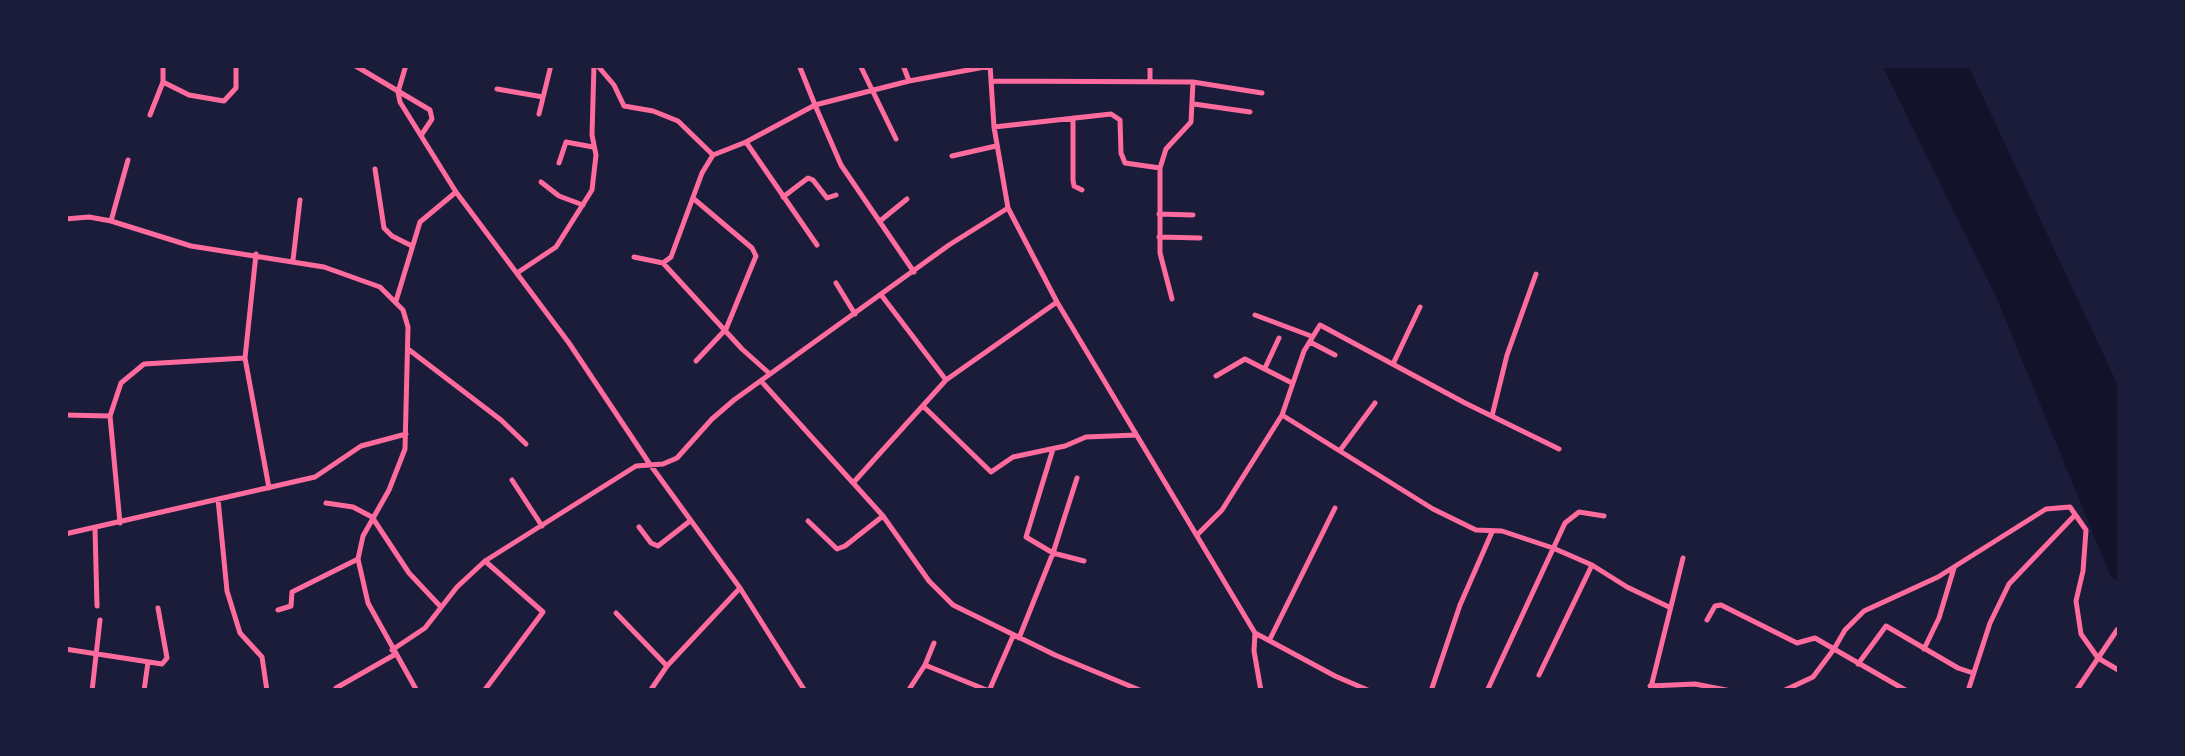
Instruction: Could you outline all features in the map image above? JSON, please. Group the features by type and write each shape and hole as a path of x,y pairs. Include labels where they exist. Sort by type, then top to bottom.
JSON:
{"street":[{"path":"150,115 164,82 163,65"},
{"path":"164,82 188,95 224,101 236,88 236,65"},
{"path":"354,65 430,110 432,119 422,134"},
{"path":"406,65 398,92 400,102 456,192 569,343 648,463 740,588 804,691"},
{"path":"539,114 551,65"},
{"path":"518,273 556,247 592,190 595,65"},
{"path":"595,65 614,85 624,106 653,111 678,122 713,156"},
{"path":"799,65 842,165 914,272"},
{"path":"860,65 896,140"},
{"path":"903,65 909,81"},
{"path":"943,65 949,72"},
{"path":"662,263 674,252 706,162 713,156 814,105 990,65 996,146 1008,208 1057,302 1256,633 1370,691"},
{"path":"1150,65 1150,80"},
{"path":"991,81 1150,80 1262,92"},
{"path":"1172,299 1162,267 1159,238 1160,168 1166,148 1188,129 1194,82"},
{"path":"497,89 543,98"},
{"path":"1194,104 1250,112"},
{"path":"994,127 1117,116 1125,164 1160,168"},
{"path":"1073,118 1072,180 1082,190"},
{"path":"559,163 566,142 594,146"},
{"path":"746,142 816,244"},
{"path":"952,156 996,146"},
{"path":"111,221 128,160"},
{"path":"375,169 384,228 412,246"},
{"path":"783,197 808,178 826,198 836,195"},
{"path":"541,182 559,196 583,205"},
{"path":"396,301 425,216 456,192"},
{"path":"880,222 907,198"},
{"path":"694,199 756,254 726,329 696,360"},
{"path":"293,260 300,200"},
{"path":"336,688 372,671 424,628 457,586 485,561 618,477 648,463 663,464 677,458 712,418 761,380 1008,208"},
{"path":"1159,214 1194,214"},
{"path":"65,219 90,217 191,246 293,260 364,280 396,301 406,318 406,434 400,468 372,517 358,560 368,603 417,691"},
{"path":"1159,238 1200,238"},
{"path":"256,254 245,358 268,488"},
{"path":"634,257 662,263 770,374"},
{"path":"1492,416 1507,355 1536,274"},
{"path":"836,284 856,314"},
{"path":"882,296 946,380"},
{"path":"853,483 946,380 1057,302"},
{"path":"1392,364 1420,307"},
{"path":"1254,315 1311,339 1334,355"},
{"path":"1197,535 1222,510 1282,415 1318,325 1559,448"},
{"path":"1264,368 1279,338"},
{"path":"408,350 501,420 526,444"},
{"path":"120,523 110,416 117,390 139,366 245,358"},
{"path":"1216,376 1243,358 1292,383"},
{"path":"761,380 883,516 926,576 953,605 1016,637 1142,691"},
{"path":"1341,449 1375,403"},
{"path":"923,406 991,472 1013,457 1052,453 1094,436 1139,440"},
{"path":"65,415 110,416"},
{"path":"1282,415 1433,509 1476,530 1502,531 1553,548 1669,608"},
{"path":"65,534 315,477 362,446 406,434"},
{"path":"1052,453 1026,538 1084,561"},
{"path":"925,665 990,691 1054,552 1077,478"},
{"path":"512,480 542,526"},
{"path":"218,499 227,591 240,633 262,657 266,691"},
{"path":"326,503 353,507 372,517 409,573 442,608"},
{"path":"1783,691 1813,677 1864,611 1954,568 2046,509 2070,507 2086,530 2076,601 2081,634 2098,658 2120,671"},
{"path":"1270,639 1335,508"},
{"path":"1487,691 1565,523 1575,513 1604,516"},
{"path":"1968,691 1990,623 2009,584 2075,515"},
{"path":"808,521 836,550 883,516"},
{"path":"639,527 658,546 690,521"},
{"path":"95,528 98,606"},
{"path":"1431,691 1460,606 1492,532"},
{"path":"1682,558 1650,689 1696,684 1731,691"},
{"path":"278,610 291,606 292,592 358,560"},
{"path":"484,691 543,613 485,561"},
{"path":"1539,675 1592,565"},
{"path":"1924,649 1954,568"},
{"path":"652,688 740,588"},
{"path":"1707,620 1718,605 1797,642 1815,638 1907,691"},
{"path":"65,649 162,664 167,658 158,608"},
{"path":"616,613 665,669"},
{"path":"92,690 100,620"},
{"path":"1858,664 1883,626 1974,673"},
{"path":"2076,691 2117,630"},
{"path":"1256,633 1254,651 1262,691"},
{"path":"908,691 934,643"},
{"path":"144,691 148,662"}],"shaded area":[{"path":"1882,65 1968,65 2120,390 2120,583 2111,577 1997,299"}]}
